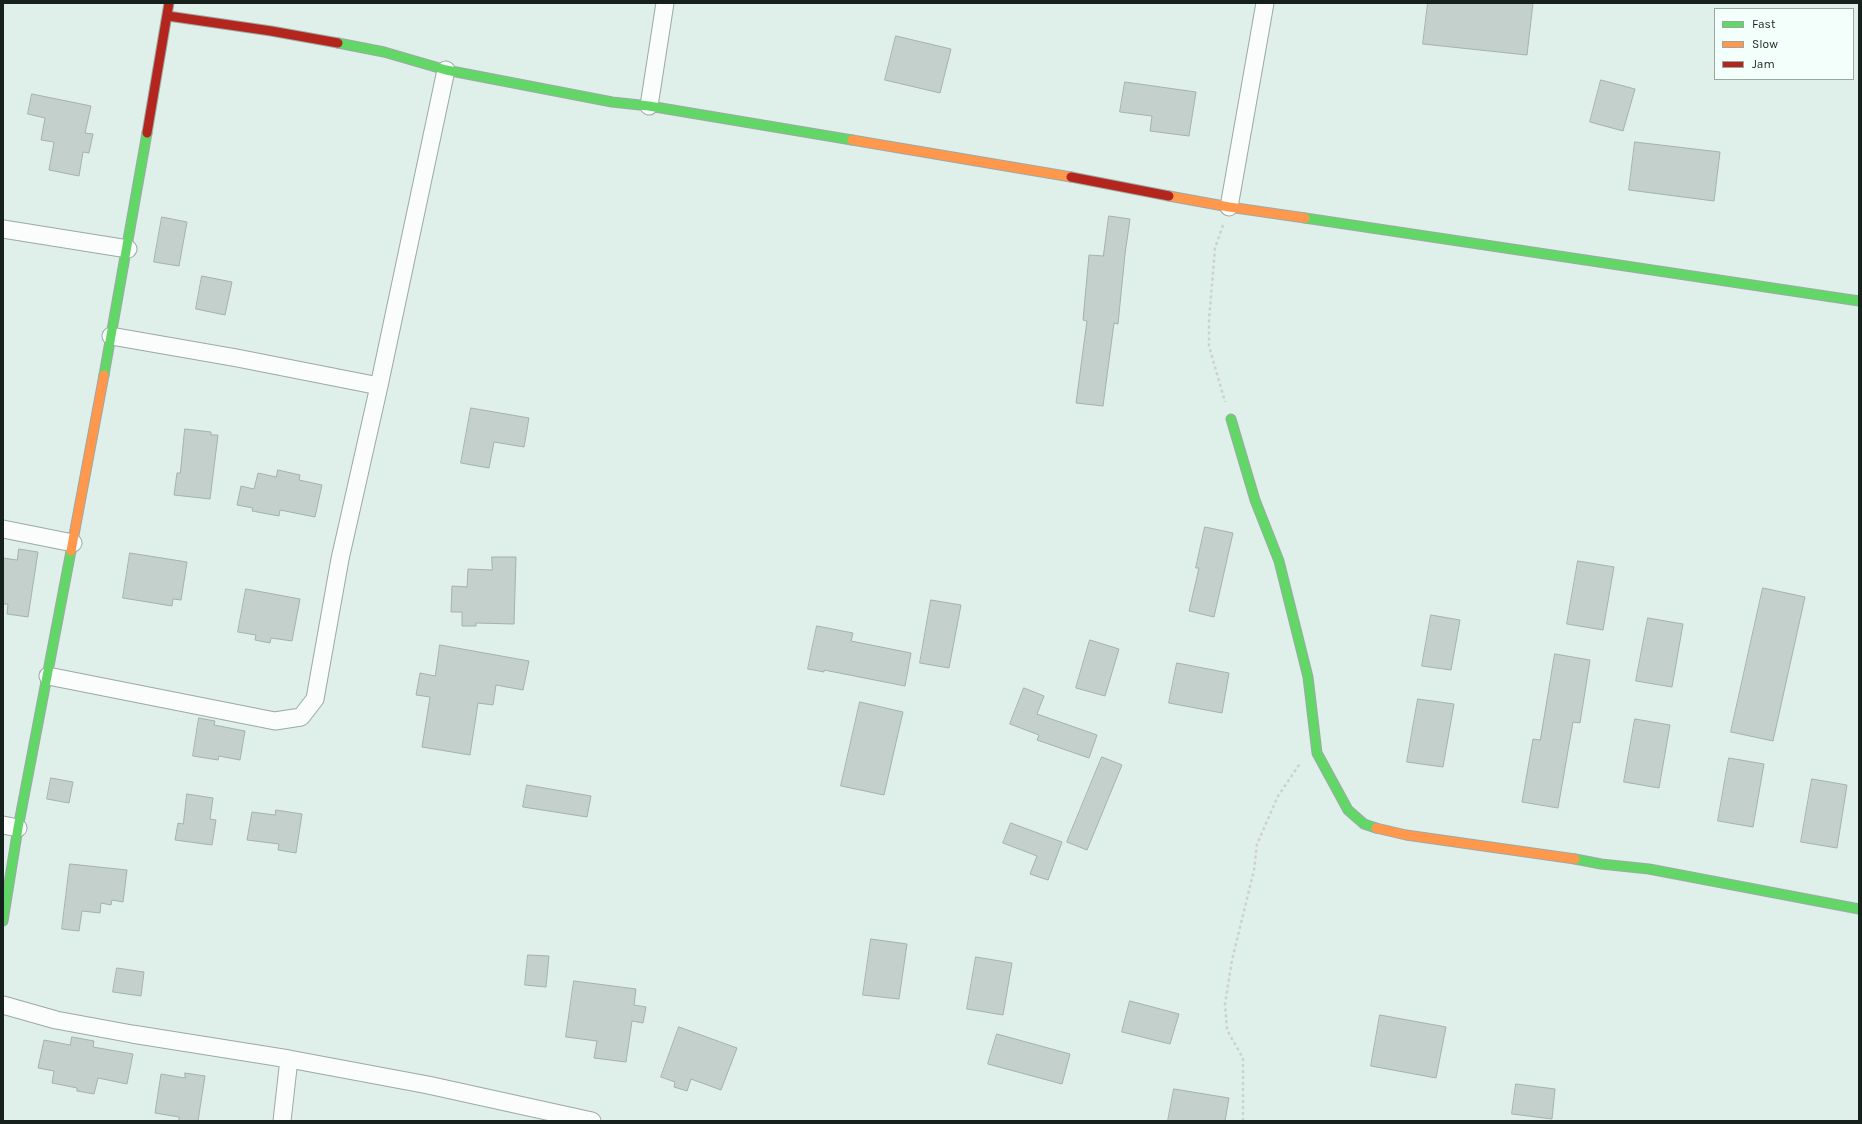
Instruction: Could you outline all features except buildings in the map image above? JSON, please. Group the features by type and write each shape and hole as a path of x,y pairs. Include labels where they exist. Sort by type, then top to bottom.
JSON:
{"street":[{"path":"3,921 11,826 48,676 128,249 170,3"},
{"path":"649,106 665,3"},
{"path":"1229,207 1265,3"},
{"path":"168,16 271,31 377,51 446,70 612,102 649,106 1048,173 1229,207 1859,301"},
{"path":"48,676 275,721 301,717 315,699 340,559 379,386 446,70"},
{"path":"3,229 128,249"},
{"path":"111,336 237,358 379,386"},
{"path":"1231,419 1255,500 1279,561 1308,677 1317,753 1348,810 1364,824 1383,830 1547,854 1601,864 1649,869 1859,909"},
{"path":"3,529 73,543"},
{"path":"3,1005 56,1020 124,1033 289,1059 428,1085 592,1121"},
{"path":"282,1121 289,1059"}],"path":[{"path":"1229,207 1215,248 1209,346 1231,419"},
{"path":"1243,1121 1243,1058 1227,1030 1225,1004 1232,960 1254,870 1257,844 1278,796 1316,739"}],"traffic: fast":[{"path":"338,43 384,52 446,70 612,102 649,106 852,140"},
{"path":"104,375 147,133"},
{"path":"1305,218 1859,301"},
{"path":"1231,419 1255,500 1279,561 1308,677 1317,753 1348,810 1364,824 1376,828"},
{"path":"3,921 18,828 71,551"},
{"path":"1575,859 1601,864 1649,869 1859,909"}],"traffic: slow":[{"path":"852,140 1071,177"},
{"path":"1169,196 1229,207 1305,218"},
{"path":"71,551 104,375"},
{"path":"1376,828 1406,835 1575,859"}],"traffic: jam":[{"path":"147,133 169,3"},
{"path":"168,16 271,31 338,43"},
{"path":"1071,177 1169,196"}]}
